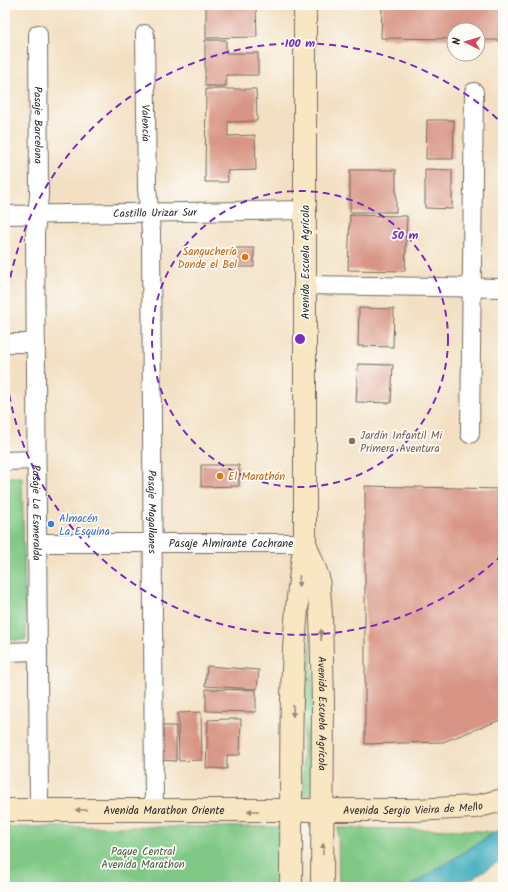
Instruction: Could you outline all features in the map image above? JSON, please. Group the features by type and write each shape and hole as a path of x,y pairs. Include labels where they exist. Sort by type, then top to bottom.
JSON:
{"main road":[{"name":"Avenida Escuela Agrícola","path":"291,887 293,695 299,581 305,542 305,5"},
{"name":"Avenida Escuela Agrícola","path":"305,542 318,577 320,608 323,710 322,887"},
{"name":"Avenida Sergio Vieira de Mello","path":"323,811 450,809 474,807 503,800"},
{"name":"Avenida Marathon Oriente","path":"5,810 323,811"}],"street":[{"name":"Pasaje Barcelona","path":"37,215 39,196 38,34"},
{"name":"Valencia","path":"145,34 147,188 149,213"},
{"path":"470,434 474,92"},
{"name":"Castillo Urizar Sur","path":"5,215 305,210"},
{"name":"Pasaje Magallanes","path":"149,213 151,232 154,810"},
{"name":"Pasaje La Esmeralda","path":"37,215 35,234 38,810"},
{"path":"305,285 503,288"},
{"path":"5,344 36,343"},
{"path":"5,461 36,460"},
{"name":"Pasaje Almirante Cochrane","path":"37,543 305,542"},
{"path":"5,652 38,651"}],"green space":[{"path":"5,477 22,477 26,640 5,640"},
{"path":"311,638 316,795 302,795 304,701"},
{"name":"Paque Central Avenida Marathon","path":"5,827 281,827 282,887 5,887"},
{"path":"338,828 495,832 409,887 339,887"}],"water":[{"path":"503,827 503,859 458,887 409,887"}],"building":[{"path":"206,5 256,5 257,37 206,38"},
{"path":"382,5 503,5 503,40 486,40 486,22 446,22 446,39 381,38"},
{"path":"205,40 226,40 226,53 258,53 258,75 226,75 226,86 205,86"},
{"path":"206,89 256,89 257,121 228,122 228,136 255,135 256,170 227,171 228,182 205,182"},
{"path":"427,120 454,120 453,159 426,159"},
{"path":"425,169 452,170 452,209 425,208"},
{"path":"350,170 396,170 396,212 350,212"},
{"path":"350,215 407,216 405,271 348,270"},
{"name":"Sanguchería Donde el Bel","path":"237,248 254,248 254,267 237,267"},
{"path":"359,308 394,309 393,347 358,346"},
{"path":"358,364 393,365 391,403 356,402"},
{"name":"El Marathón","path":"201,465 239,465 239,486 201,487"},
{"path":"365,486 503,489 503,719 443,742 365,744"},
{"path":"207,666 259,670 257,689 205,686"},
{"path":"206,689 256,690 256,712 206,711"},
{"path":"201,712 202,760 179,761 178,713"},
{"path":"241,719 240,755 227,755 227,769 206,768 208,720"},
{"path":"159,726 176,726 176,761 159,760"}],"place":[{"name":"Sanguchería Donde el Bel","path":"245,257"},
{"name":"Jardín Infantil Mi Primera Aventura","path":"352,441"},
{"name":"El Marathón","path":"220,476"},
{"name":"Almacén La Esquina","path":"51,524"}]}
